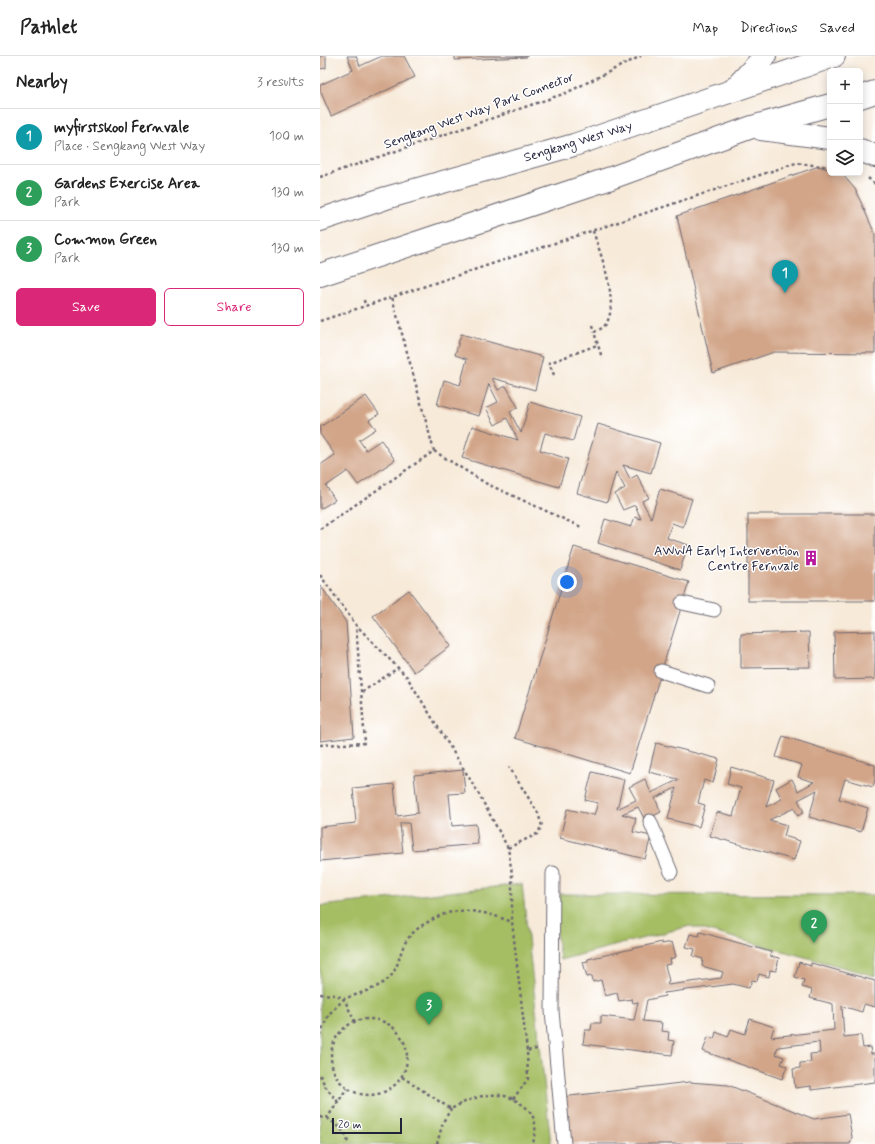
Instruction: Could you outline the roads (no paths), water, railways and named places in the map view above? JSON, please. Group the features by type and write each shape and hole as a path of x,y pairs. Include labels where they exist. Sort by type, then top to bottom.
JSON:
{"main road":[{"path":"733,90 765,56"},
{"name":"Sengkang West Way","path":"320,220 386,198 574,145 834,56"},
{"path":"863,96 875,92"},
{"path":"320,275 611,178 752,127 827,107"},
{"path":"752,127 827,138"},
{"path":"863,151 875,156"}],"lane":[{"path":"682,603 714,610"},
{"path":"661,671 708,686"},
{"path":"650,821 670,872"},
{"path":"553,873 552,1011 564,1144"}],"place":[{"name":"myfirstskool Fernvale","path":"785,293"},
{"name":"AWWA Early Intervention Centre Fernvale","path":"811,558"},
{"name":"Gardens Exercise Area","path":"814,943"},
{"name":"Common Green","path":"429,1025"}]}
